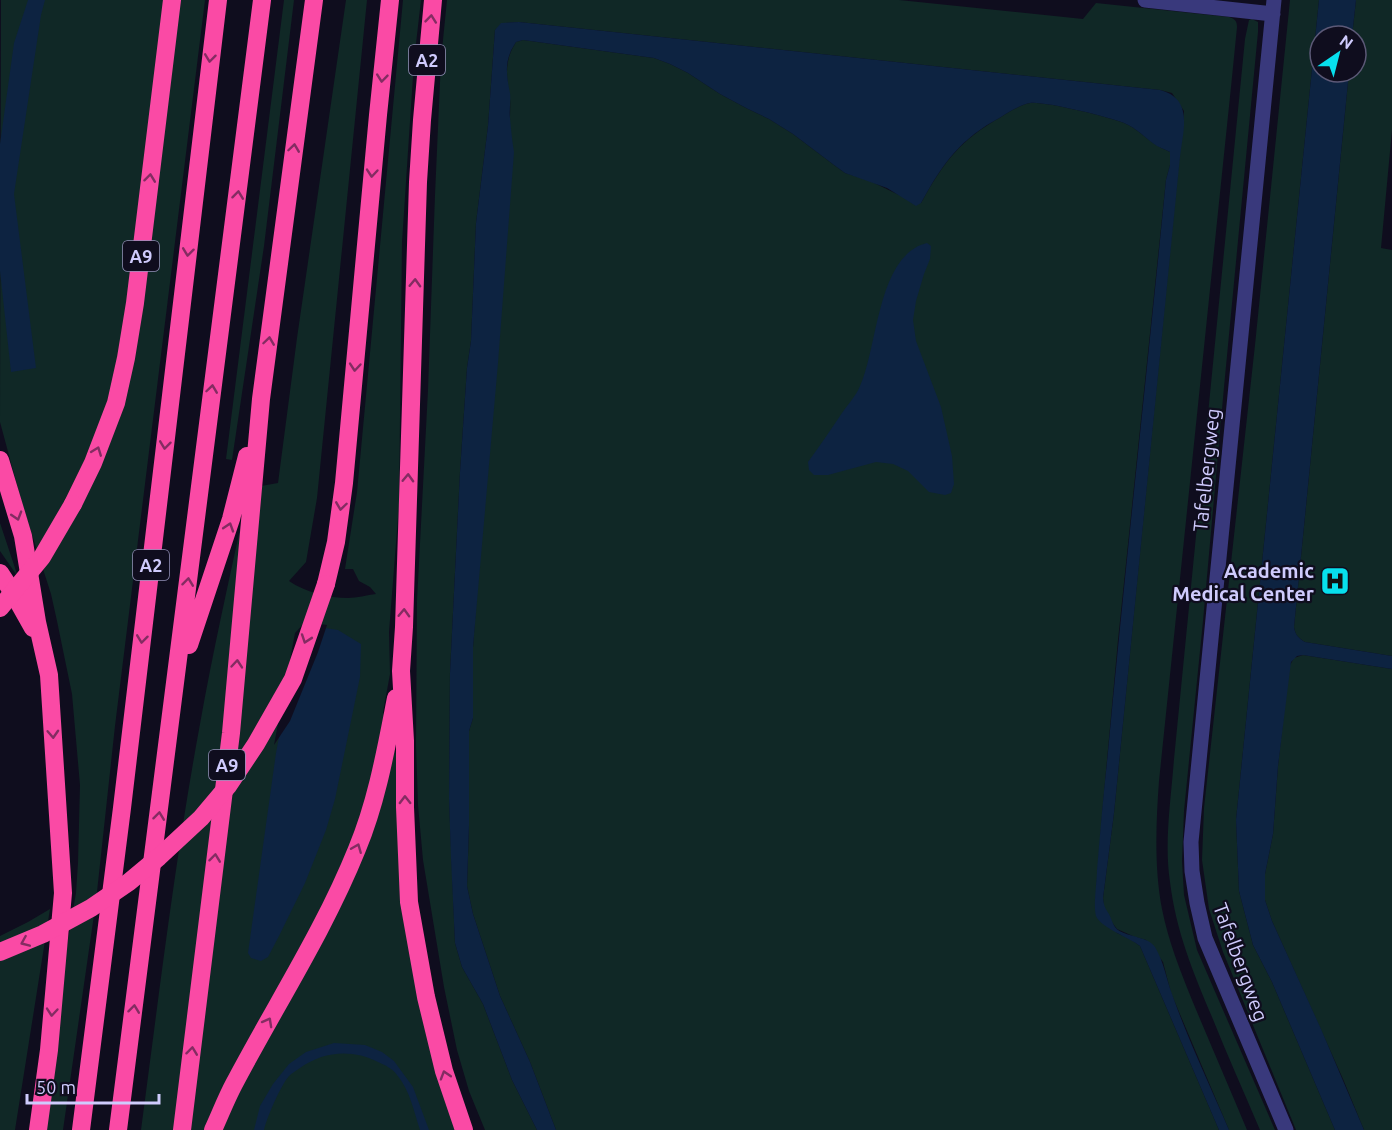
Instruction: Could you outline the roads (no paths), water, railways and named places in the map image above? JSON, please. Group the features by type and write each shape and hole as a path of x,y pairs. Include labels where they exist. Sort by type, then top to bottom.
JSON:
{"highway":[{"name":"A9","path":"0,608 42,557 73,504 93,463 116,403 126,358 139,269 172,0"},
{"name":"A2","path":"81,1130 121,819 218,0"},
{"name":"A2","path":"118,1130 262,0"},
{"name":"A9","path":"182,1130 231,733 261,399 314,0"},
{"name":"A9","path":"0,952 43,934 91,908 129,882 201,818 228,786 256,744 293,679 326,584 336,542 344,483 390,0"},
{"name":"A2","path":"433,0 418,182 401,671 410,902 426,998 444,1071 464,1130"},
{"name":"A2","path":"176,682 231,519 261,399"},
{"path":"0,460 23,536 37,622 49,675 63,893 49,1050 38,1130"},
{"path":"0,573 32,626 49,675"},
{"name":"A2","path":"213,1130 232,1087 312,943 358,848 379,778 401,671"}],"street":[{"name":"Tafelbergweg","path":"1145,0 1274,7 1191,842 1192,872 1205,938 1286,1130"}],"water":[{"path":"28,0 45,0 14,194 36,368 11,372 0,271 0,144 14,43"},
{"path":"1319,0 1356,0 1353,24 1317,24"},
{"path":"519,22 1160,90 1171,94 1178,100 1182,108 1184,126 1114,813 1103,898 1116,928 1148,941 1155,947 1161,958 1185,1028 1229,1130 1219,1130 1140,946 1103,924 1095,912 1114,689 1170,152 1157,146 1124,123 1062,107 1030,103 1022,105 987,125 963,143 945,164 921,203 916,206 887,188 845,173 769,119 720,94 670,64 654,58 523,40 516,42 509,55 507,67 514,152 473,647 473,718 469,731 467,886 473,914 500,996 530,1062 556,1130 537,1130 512,1080 483,1004 462,967 455,943 449,799 450,673 460,472 471,341 476,223 488,126 495,30 501,23"},
{"path":"1310,84 1348,84 1294,627 1297,636 1305,642 1392,656 1392,669 1303,655 1297,656 1291,662 1278,766 1273,834 1265,874 1265,900 1272,921 1364,1130 1335,1130 1272,982 1253,945 1239,891 1236,820"},
{"path":"927,243 931,246 930,259 916,301 913,320 916,341 941,407 952,456 954,484 951,493 945,495 929,492 908,471 893,464 876,462 828,475 814,475 809,470 808,462 860,386 889,283 898,265 911,251"},
{"path":"306,625 338,630 361,644 360,677 335,799 326,830 305,883 279,936 268,957 261,961 251,958 248,953 276,753 298,634"},
{"path":"334,1043 365,1045 382,1052 394,1061 413,1087 429,1130 420,1130 408,1094 393,1071 368,1058 338,1054 309,1062 292,1074 278,1094 264,1130 254,1130 260,1106 273,1084 289,1064 306,1052"}],"place":[{"name":"Academic Medical Center","path":"1335,581"}]}
